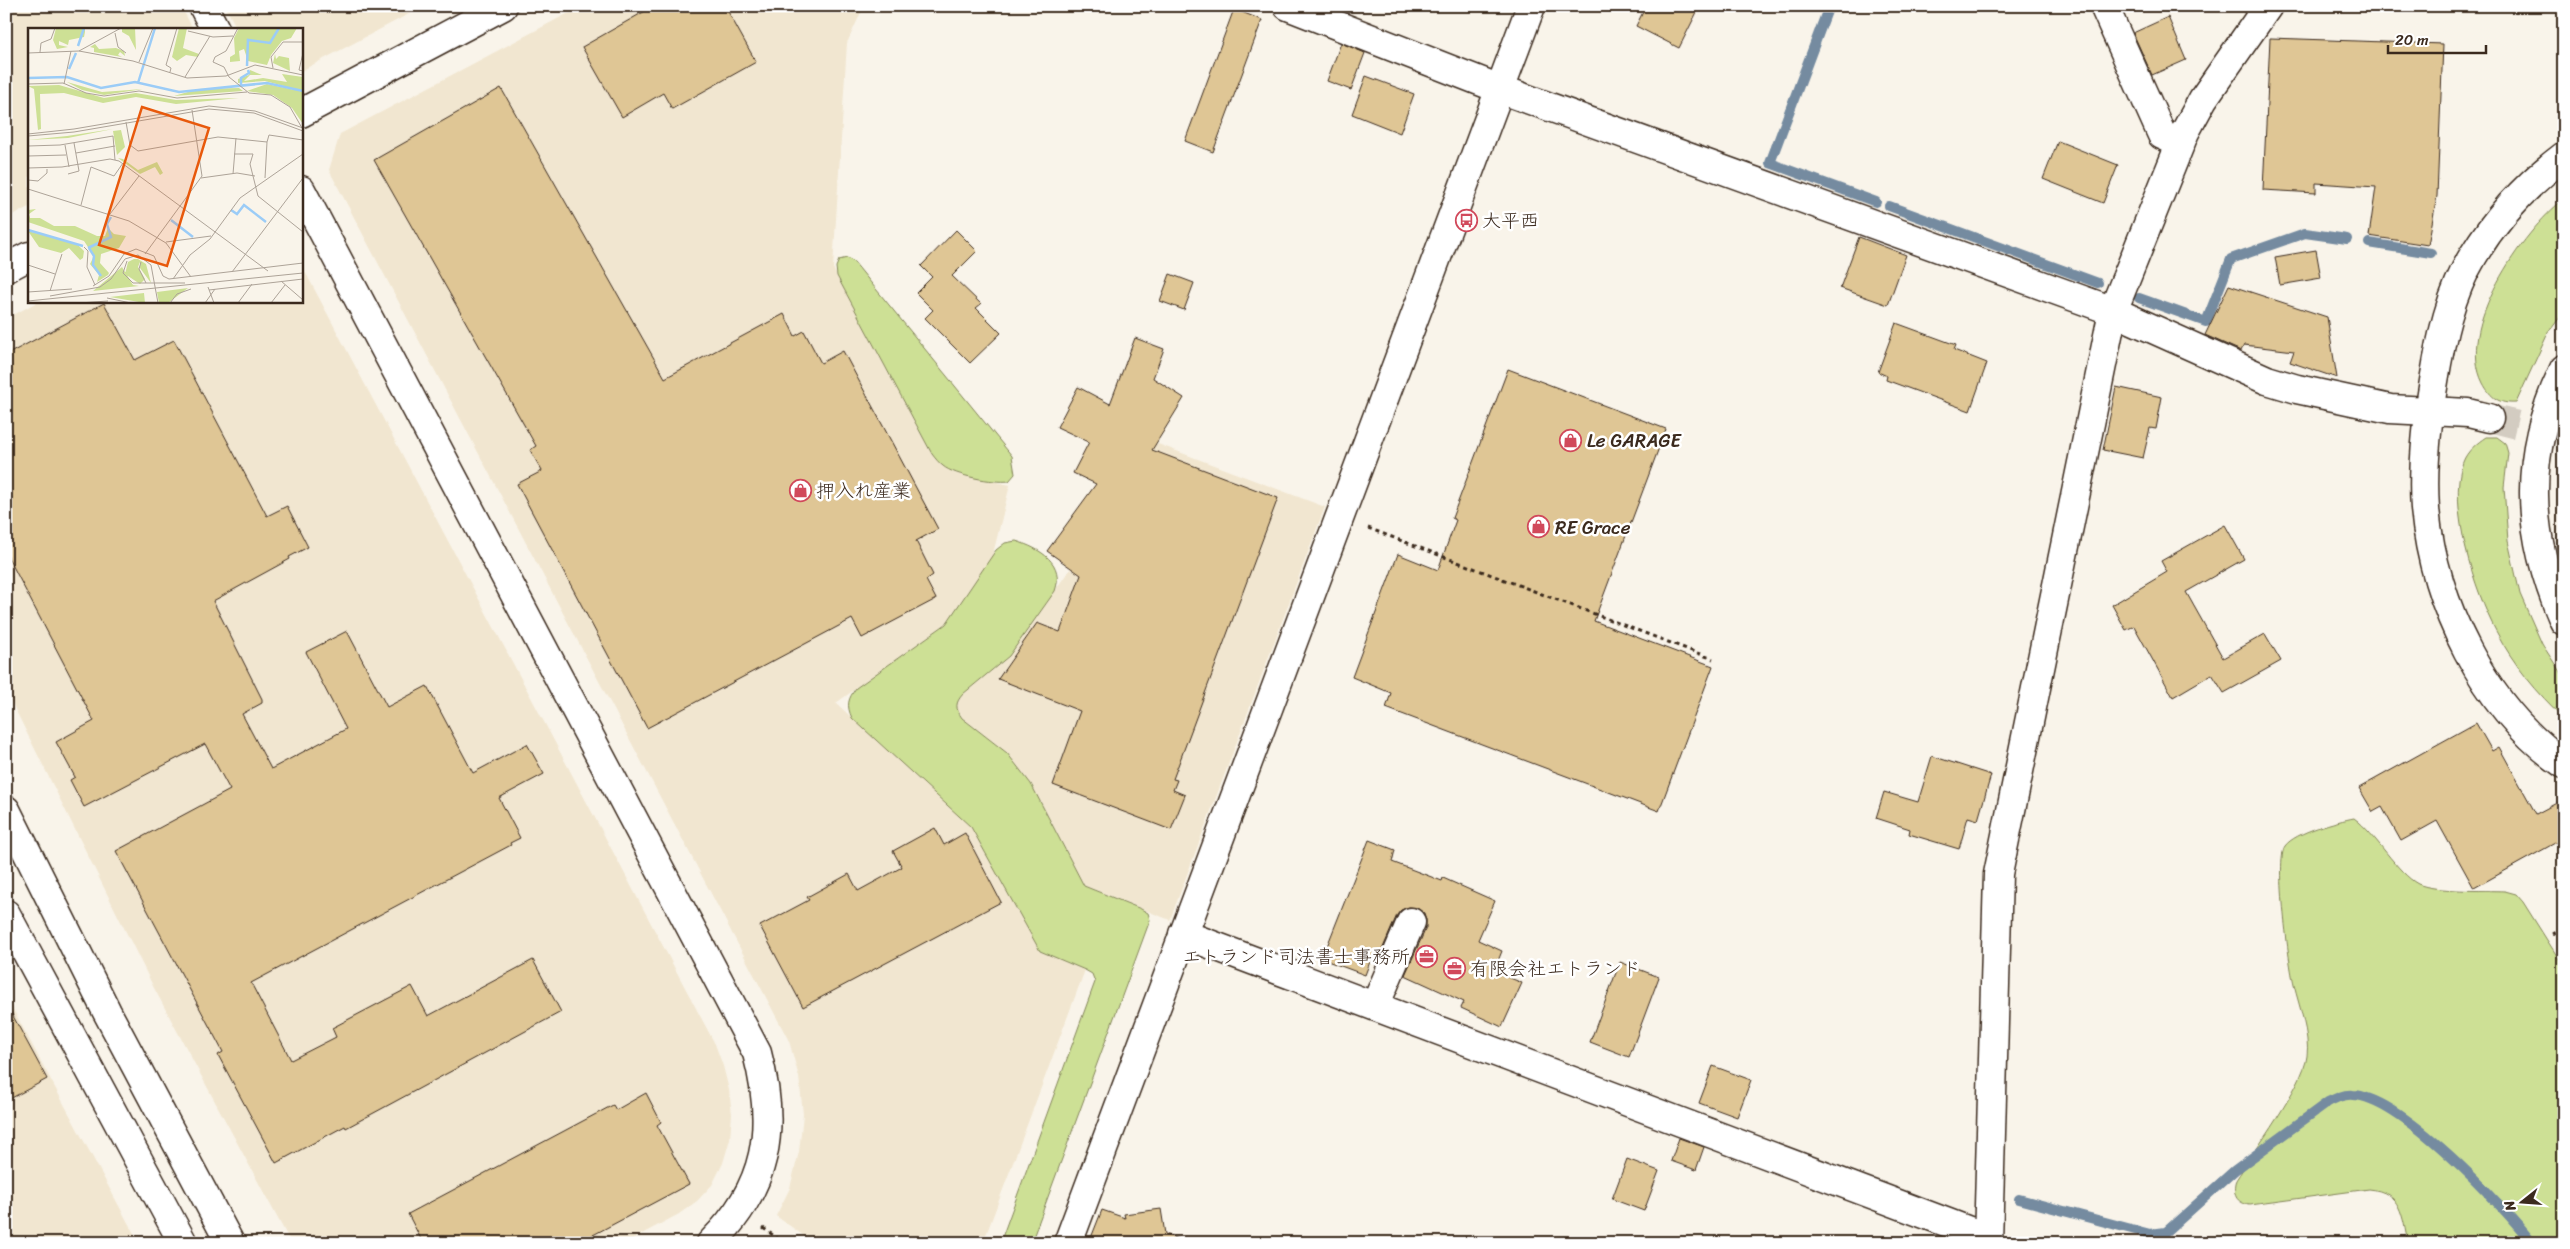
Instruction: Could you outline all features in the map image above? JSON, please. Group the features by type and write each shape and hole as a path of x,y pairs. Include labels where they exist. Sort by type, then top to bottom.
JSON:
{"main road":[{"path":"203,6 214,28"},
{"path":"302,112 503,6"},
{"path":"1288,6 1500,89 2113,311 2238,368 2297,389 2390,409 2468,413 2489,418"},
{"path":"1068,1243 1531,6"},
{"path":"2104,6 2162,135 2180,143"},
{"path":"1184,934 1988,1240 1998,874 2113,311 2180,143 2203,99 2268,6"},
{"path":"2564,156 2534,179 2500,216 2472,257 2452,302 2438,354 2429,411 2425,460 2425,508 2433,557 2446,604 2466,648 2491,689 2522,727 2564,764"},
{"path":"302,192 757,1053 765,1084 769,1114 766,1145 757,1176 744,1204 726,1229 712,1243"},
{"path":"6,268 28,257"},
{"path":"2564,369 2552,392 2538,440 2533,488 2536,537 2548,585 2564,621"},
{"path":"6,810 106,1012 230,1243"},
{"path":"6,914 183,1243"},
{"path":"1375,1006 1411,922"}],"path":[{"path":"1340,517 1713,659"},
{"path":"2552,934 2564,927"},
{"path":"761,1226 784,1243"}],"shaded area":[{"path":"6,6 181,6 192,28 28,28 28,207 6,218"},
{"path":"225,6 424,6 302,70 302,28 236,28"},
{"path":"582,6 864,6 847,43 833,268 932,454 943,466 957,473 1010,485 992,558 946,624 836,703 971,827 1040,951 1085,970 983,1243 814,1243 776,1216 790,1188 799,1152 803,1114 799,1077 789,1041 329,170 340,134"},
{"path":"302,266 715,1044 729,1090 732,1114 730,1139 723,1163 712,1185 697,1201 679,1214 625,1243 291,1243 154,988 6,691 6,319 37,302 302,302"},
{"path":"1150,441 1325,507 1170,920 1084,886 1031,784 1007,753 962,718 957,710 957,701 1009,656 1070,569 1074,571 1131,491"},
{"path":"6,996 52,1082 139,1243 6,1243"}],"green space":[{"path":"2564,199 2564,312 2548,333 2516,403 2500,401 2492,396 2483,383 2477,361 2478,336 2485,309 2497,283 2513,257 2547,214"},
{"path":"847,258 854,262 1012,456 1015,474 1009,481 985,480 956,473 943,466 932,454 837,276 836,267 839,260"},
{"path":"2486,437 2497,437 2505,443 2508,453 2504,487 2508,541 2520,594 2542,644 2564,678 2564,718 2544,699 2510,655 2488,614 2472,572 2461,524 2458,501 2459,480 2467,454"},
{"path":"1016,541 1034,548 1049,558 1057,572 1055,591 1009,656 960,697 957,703 958,711 962,718 1007,753 1031,784 1084,886 1141,909 1148,913 1150,920 1031,1243 1000,1243 1095,982 1092,974 1085,970 1040,951 971,827 852,718 849,706 851,696 856,688 946,624 996,550 1005,543"},
{"path":"2354,818 2402,871 2418,884 2426,887 2505,891 2516,894 2564,967 2564,1243 2408,1243 2402,1215 2394,1200 2380,1191 2369,1189 2250,1205 2241,1202 2236,1197 2236,1180 2288,1100 2304,1068 2307,1056 2306,1030 2294,985 2286,936 2281,871 2282,855 2285,846 2298,836 2328,824"}],"building":[{"path":"654,6 725,6 756,62 672,109 663,93 622,117 582,47"},
{"path":"1646,6 1700,6 1679,48 1636,26"},
{"path":"1234,9 1262,20 1213,152 1185,141"},
{"path":"2168,17 2186,60 2152,75 2133,33"},
{"path":"2270,38 2443,44 2437,196 2428,245 2369,236 2376,187 2316,183 2316,193 2263,190"},
{"path":"1341,43 1365,53 1351,90 1327,81"},
{"path":"1366,76 1414,94 1400,133 1352,114"},
{"path":"501,88 665,378 784,314 795,336 804,331 821,363 843,351 938,529 916,541 933,575 926,580 936,599 862,638 852,619 647,728 517,484 542,471 530,450 536,446 374,160"},
{"path":"2058,141 2118,165 2103,203 2043,179"},
{"path":"956,230 977,251 952,276 981,304 976,308 1001,333 970,363 925,318 933,310 916,293 932,277 921,266"},
{"path":"1859,237 1906,255 1888,305 1840,288"},
{"path":"2316,250 2321,278 2280,285 2275,257"},
{"path":"1170,274 1194,283 1184,310 1160,301"},
{"path":"2229,285 2327,317 2337,378 2290,362 2294,351 2244,345 2241,351 2205,335"},
{"path":"104,303 135,360 174,340 267,516 287,506 308,547 289,557 290,559 213,601 262,699 262,703 242,714 271,769 346,729 306,652 347,631 387,707 427,686 473,773 527,744 544,774 499,798 520,838 510,843 511,845 251,983 291,1060 336,1037 332,1028 412,986 428,1016 533,960 561,1012 346,1128 345,1126 276,1163 218,1055 223,1052 116,851 230,790 205,744 84,807 70,780 75,777 56,742 94,721 6,553 6,355"},
{"path":"1896,323 1956,345 1954,350 1987,363 1970,411 1886,380 1887,376 1878,372"},
{"path":"1135,338 1164,349 1153,378 1184,398 1152,450 1278,498 1173,779 1177,780 1173,790 1185,795 1171,830 1053,785 1080,711 998,679 1037,623 1060,632 1081,575 1047,551 1096,484 1073,473 1089,442 1057,427 1078,387 1110,404"},
{"path":"1508,369 1666,429 1594,621 1713,666 1659,811 1386,708 1391,693 1352,677 1398,554 1438,570 1456,520 1452,518"},
{"path":"2116,387 2162,397 2156,429 2150,428 2143,458 2103,450"},
{"path":"2225,525 2244,559 2186,592 2223,658 2265,634 2281,661 2224,693 2212,674 2173,697 2134,626 2126,630 2112,605 2167,572 2161,561"},
{"path":"2476,723 2492,751 2499,747 2536,814 2564,799 2564,838 2474,888 2437,821 2401,841 2382,807 2373,812 2359,788"},
{"path":"1932,756 1991,775 1978,820 1968,817 1959,849 1909,834 1910,829 1876,818 1884,792 1918,802"},
{"path":"935,828 944,845 965,833 1001,902 803,1007 760,926 809,900 807,897 849,874 858,891 902,867 893,851"},
{"path":"1369,840 1395,850 1392,862 1442,881 1443,878 1495,901 1478,940 1502,951 1494,971 1522,983 1502,1027 1461,1008 1464,1002 1405,975 1426,928 1424,913 1417,908 1409,907 1401,910 1397,915 1377,962 1371,959 1365,975 1322,959"},
{"path":"1620,962 1659,977 1629,1057 1590,1042"},
{"path":"6,1003 47,1079 6,1101"},
{"path":"1713,1066 1751,1080 1737,1117 1699,1103"},
{"path":"646,1093 661,1122 657,1125 689,1184 578,1243 423,1243 408,1214 613,1105 616,1110"},
{"path":"1679,1138 1704,1147 1696,1170 1671,1161"},
{"path":"1627,1159 1659,1171 1644,1211 1612,1199"},
{"path":"1161,1209 1165,1234 1183,1241 1182,1243 1089,1243 1102,1210 1125,1218 1124,1214"}],"waterway":[{"path":"1829,6 1770,163 1876,202"},
{"path":"1889,206 2098,283"},
{"path":"2139,298 2206,322 2231,259 2305,233 2347,239"},
{"path":"2369,243 2431,253"},
{"path":"2019,1199 2150,1234 2166,1232 2235,1170 2328,1102 2343,1096 2353,1095 2373,1100 2397,1113 2450,1155 2499,1204 2532,1243"}],"tunnel":[{"path":"2489,418 2564,436"}],"place":[{"name":"大平西","path":"1466,220"},
{"name":"Le GARAGE","path":"1571,440"},
{"name":"押入れ産業","path":"800,490"},
{"name":"RE Grace","path":"1539,527"},
{"name":"エトランド司法書士事務所","path":"1426,956"},
{"name":"有限会社エトランド","path":"1454,968"}]}
